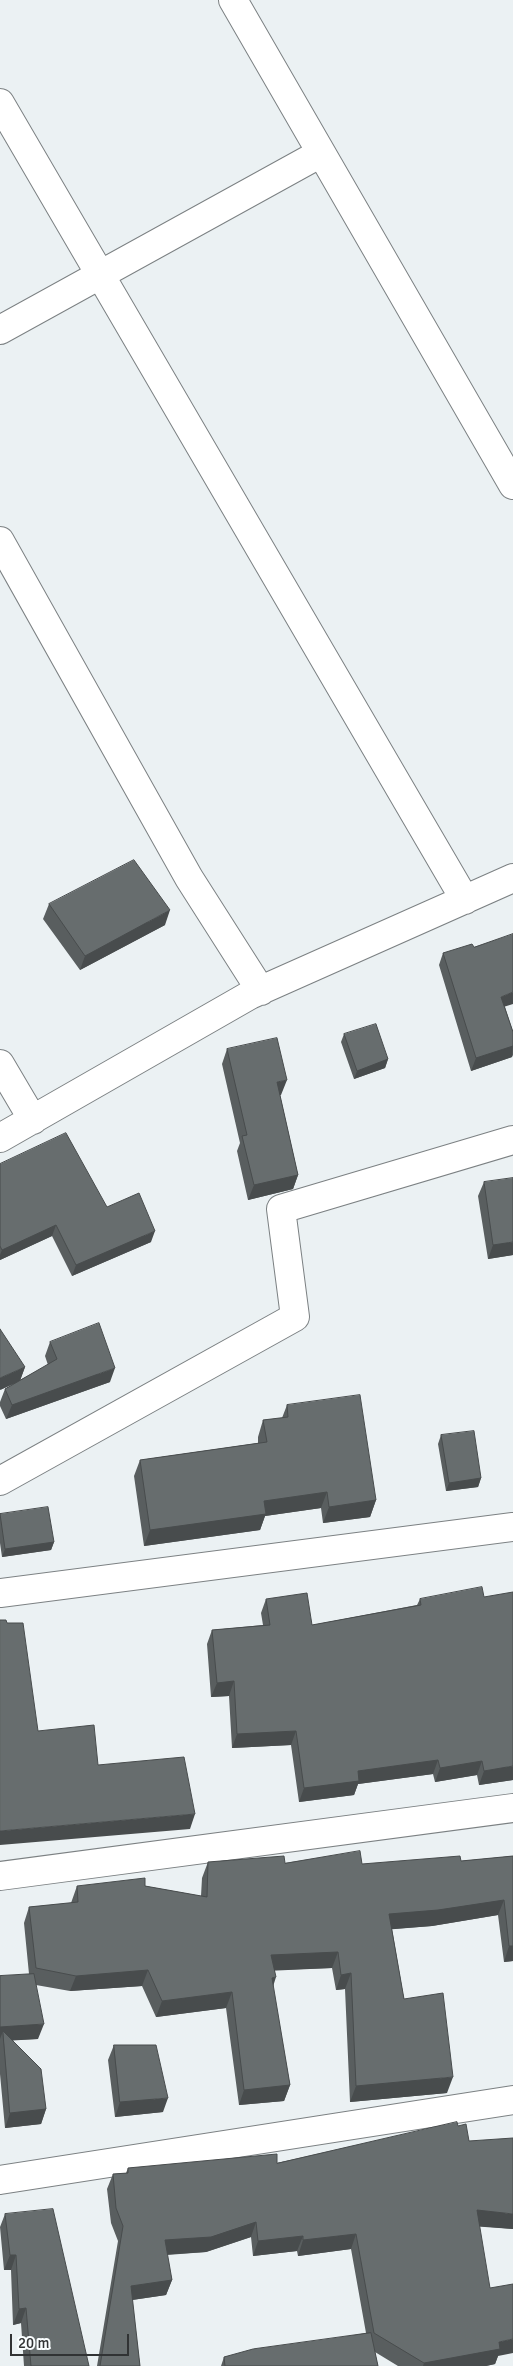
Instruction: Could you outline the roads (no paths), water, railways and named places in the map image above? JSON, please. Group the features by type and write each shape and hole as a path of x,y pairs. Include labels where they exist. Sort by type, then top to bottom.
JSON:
{"street":[{"path":"233,0 513,485"},
{"path":"0,103 464,900"},
{"path":"0,330 322,153"},
{"path":"0,541 189,878 261,991"},
{"path":"0,1138 250,995 513,878"},
{"path":"0,1064 33,1120"},
{"path":"0,1481 295,1317 281,1209 513,1140"},
{"path":"0,1593 513,1527"},
{"path":"0,1876 513,1808"},
{"path":"0,2180 513,2100"}]}
